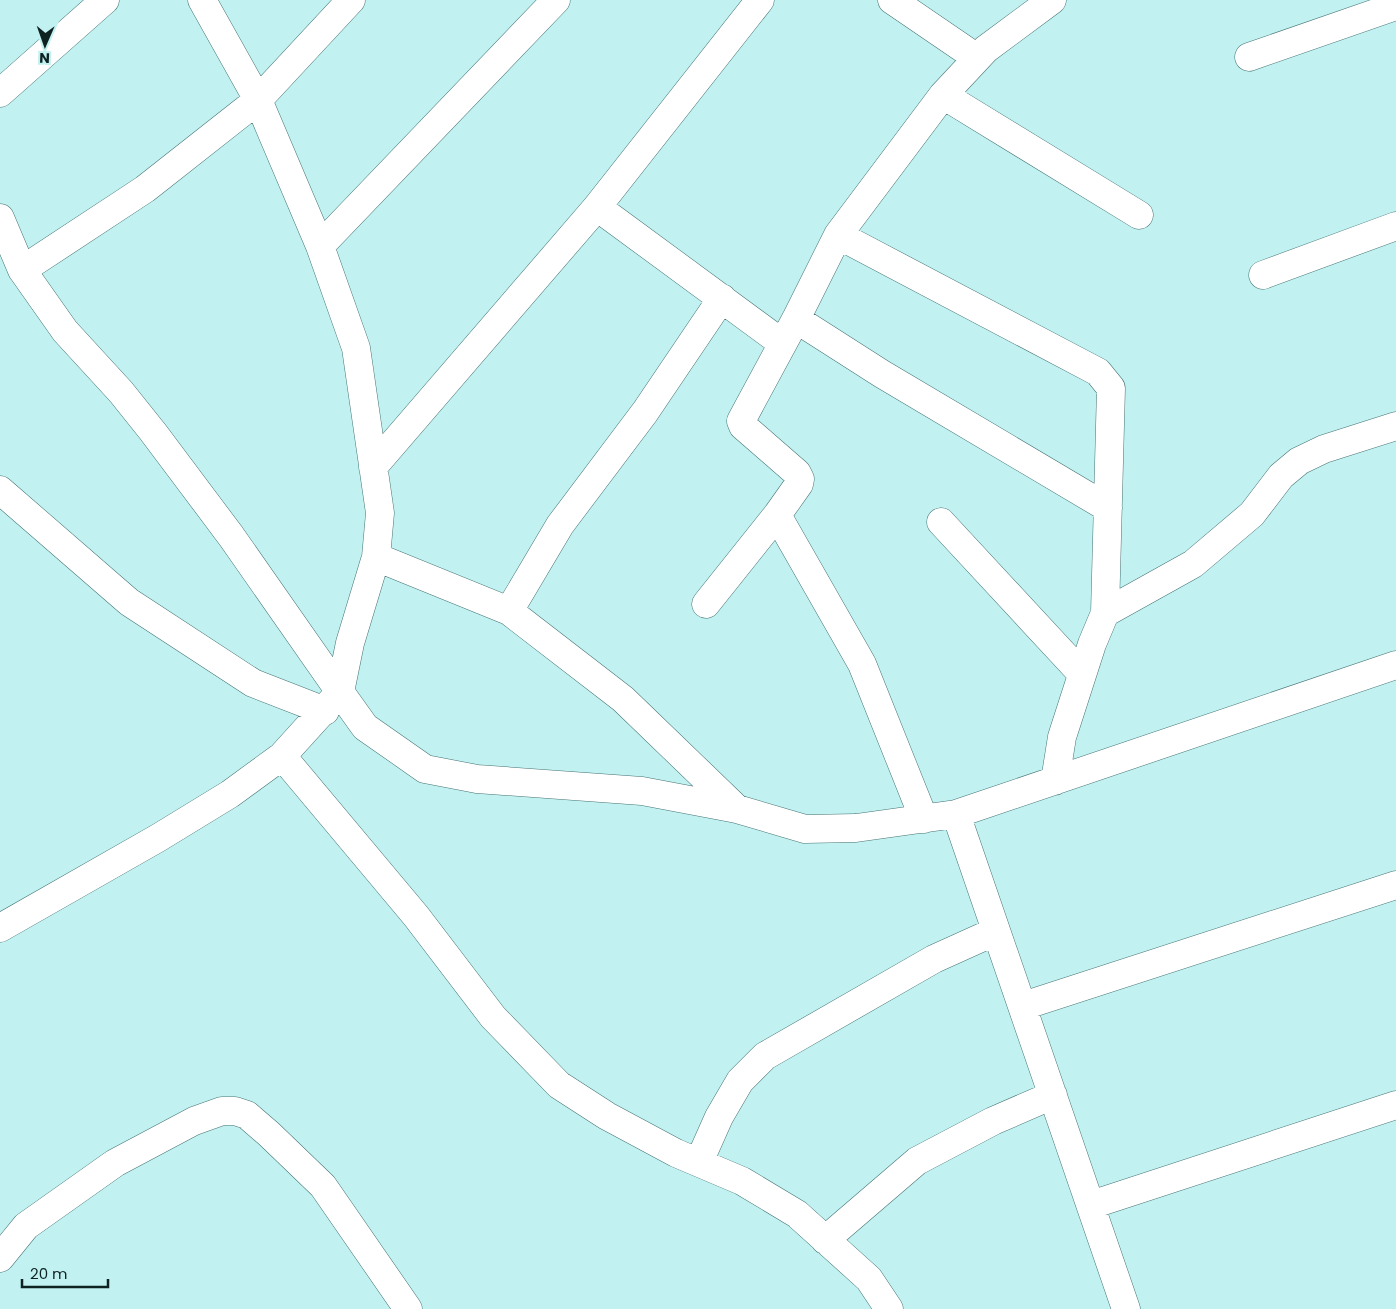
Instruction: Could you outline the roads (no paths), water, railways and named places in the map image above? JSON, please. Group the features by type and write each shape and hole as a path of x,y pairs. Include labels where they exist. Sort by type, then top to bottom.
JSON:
{"street":[{"path":"0,93 105,0"},
{"path":"0,928 158,838 230,794 282,756 333,702 376,557 380,512 356,348 320,246 258,100 202,0"},
{"path":"22,270 145,189 258,100 351,0"},
{"path":"320,246 556,0"},
{"path":"373,467 598,208 760,0"},
{"path":"892,0 977,58"},
{"path":"706,604 799,484 800,479 797,473 743,426 741,421 796,319 838,235 942,95 986,49 1052,0"},
{"path":"1249,57 1396,6"},
{"path":"942,95 1139,216"},
{"path":"598,208 782,343"},
{"path":"0,218 22,270 65,331 121,392 231,536 333,702 425,769 478,779 642,791 737,809 805,829 856,828 956,814 1396,665"},
{"path":"1263,275 1396,226"},
{"path":"838,235 1098,372 1111,388 1105,613 1082,674 1062,737 1054,781"},
{"path":"508,611 560,525 645,412 722,298"},
{"path":"796,319 882,374 1108,508"},
{"path":"1105,613 1193,564 1252,514 1282,476 1299,461 1324,449 1396,426"},
{"path":"0,490 129,602 254,683 333,702"},
{"path":"777,514 862,664 924,818"},
{"path":"942,522 1082,674"},
{"path":"376,557 508,611 623,698 737,809"},
{"path":"282,756 409,908 493,1017 558,1085 607,1116 676,1153 742,1180 798,1214 868,1279 889,1309"},
{"path":"956,814 1126,1309"},
{"path":"1023,1006 1396,885"},
{"path":"699,1162 718,1117 740,1080 765,1056 934,959 996,930"},
{"path":"825,1240 917,1161 993,1121 1053,1095"},
{"path":"1090,1205 1396,1105"},
{"path":"0,1258 26,1226 115,1163 194,1121 222,1111 235,1111 247,1115 323,1186 408,1309"}]}
